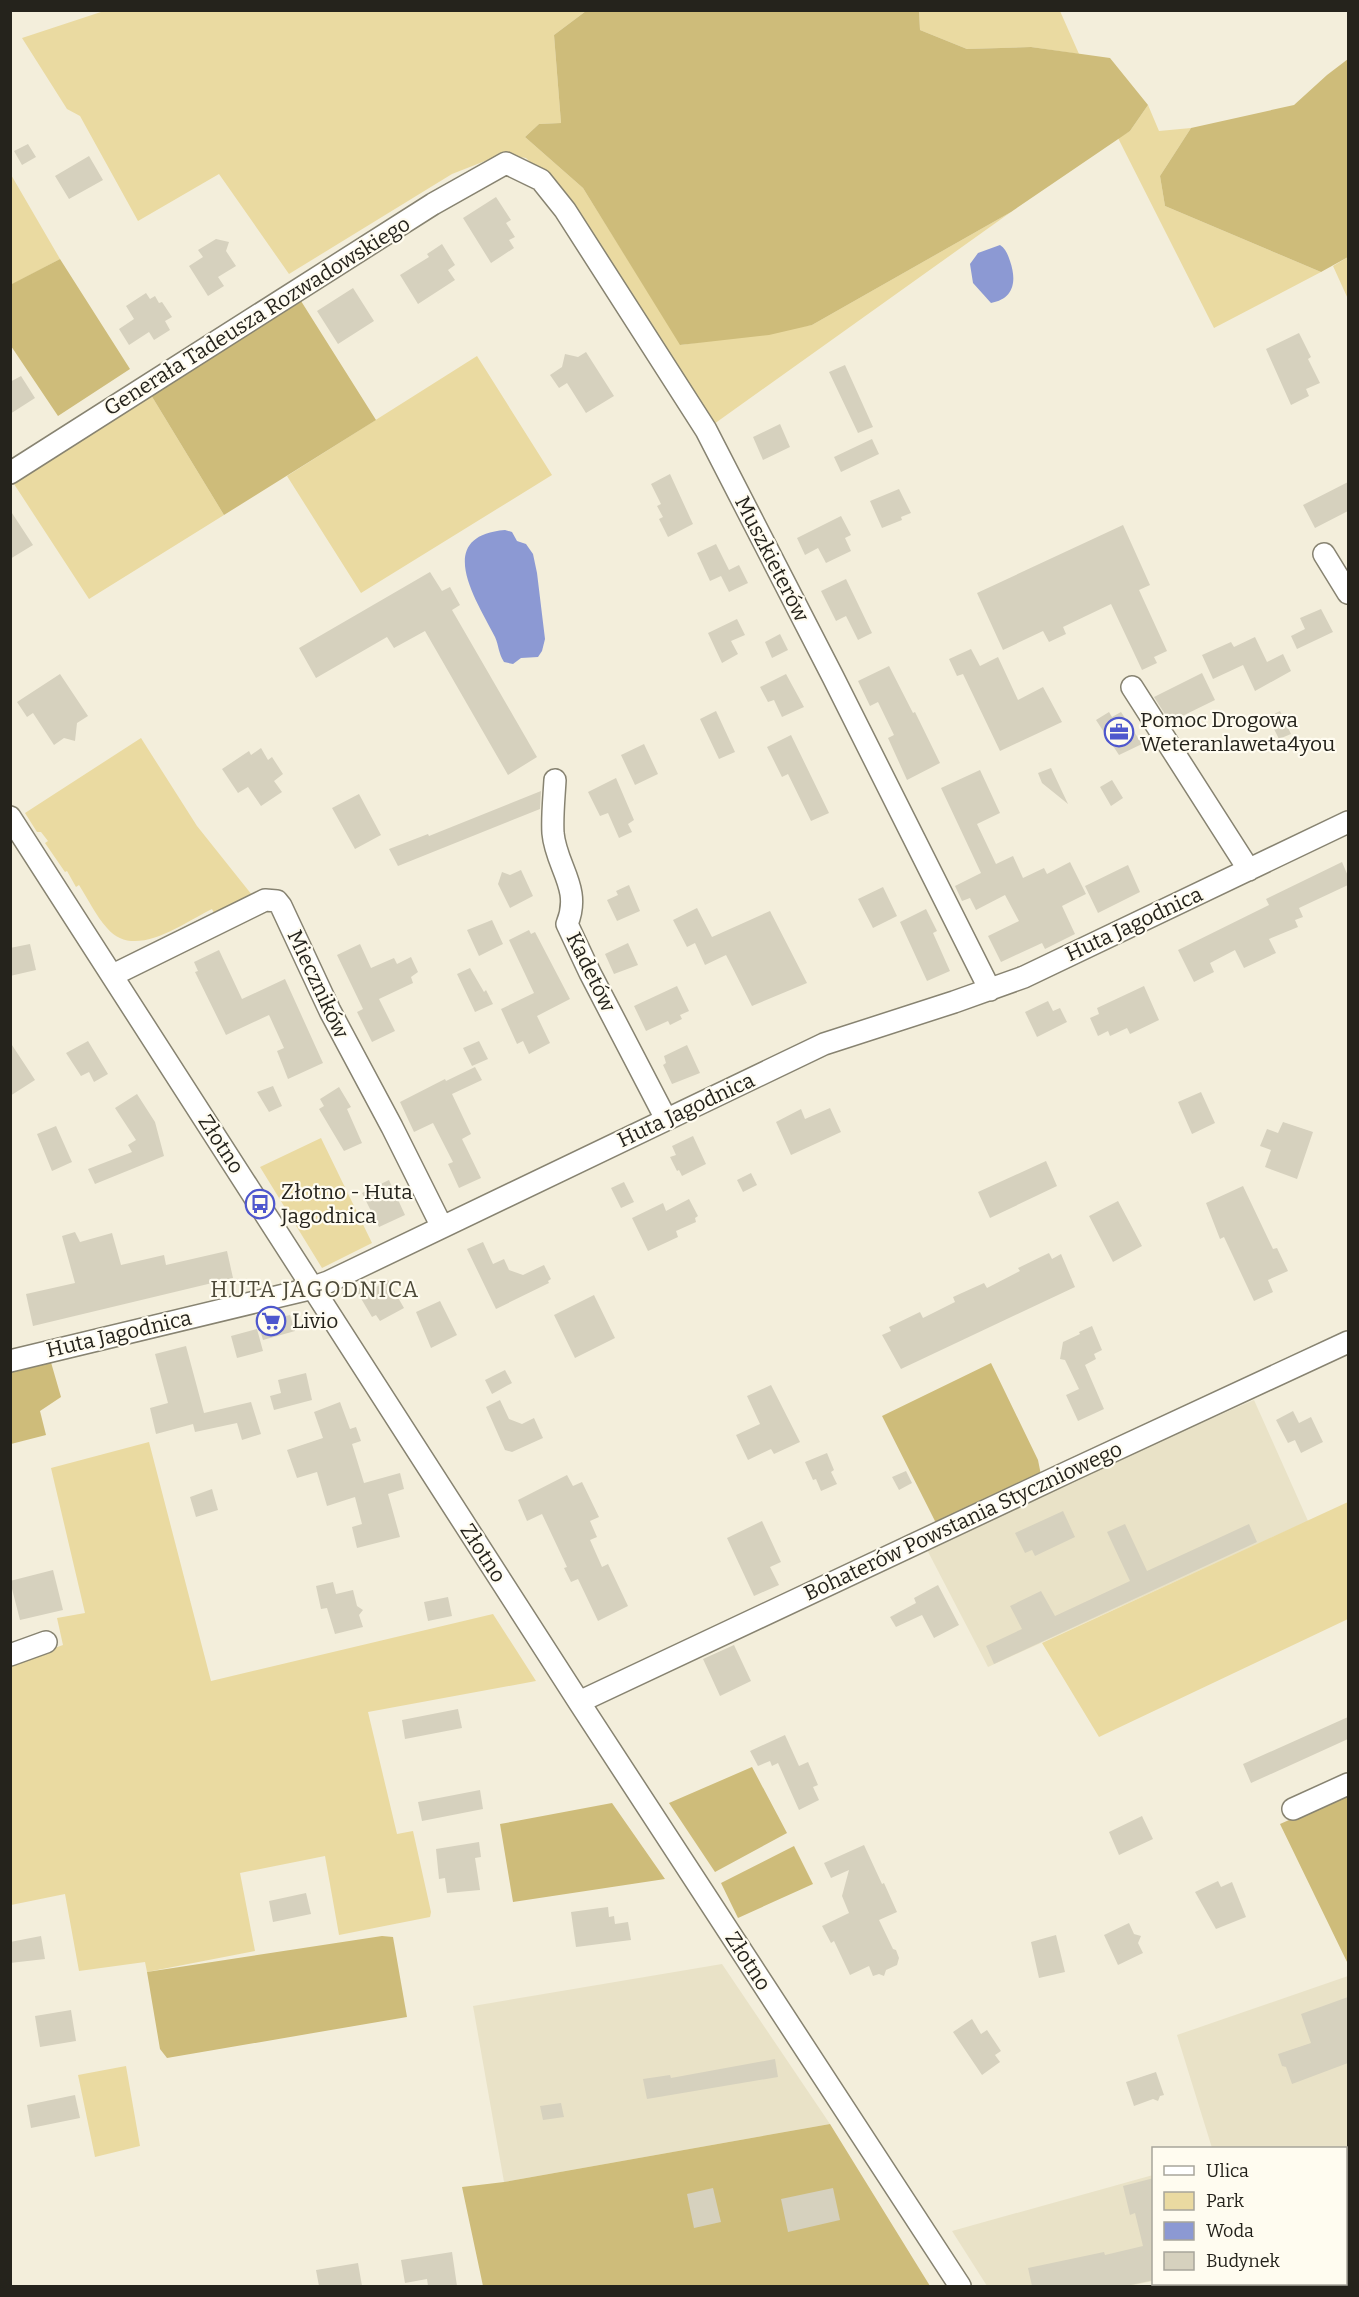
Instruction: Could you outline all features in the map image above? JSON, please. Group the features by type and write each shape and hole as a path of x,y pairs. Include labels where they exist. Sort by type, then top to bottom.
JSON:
{"street":[{"name":"Generała Tadeusza Rozwadowskiego","path":"10,473 433,204 506,163"},
{"name":"Muszkieterów","path":"506,163 541,180 565,210 706,430 990,990"},
{"path":"1324,554 1348,593"},
{"path":"1132,687 1249,870"},
{"name":"Kadetów","path":"555,780 553,834 572,893 573,910 567,924 666,1119"},
{"name":"Złotno","path":"10,817 579,1702 960,2286"},
{"name":"Huta Jagodnica","path":"10,1361 314,1288 824,1044 1023,977 1348,822"},
{"name":"Mieczników","path":"113,975 265,900 277,901 330,1011 442,1227"},
{"name":"Bohaterów Powstania Styczniowego","path":"579,1702 1348,1342"},
{"path":"10,1654 46,1642"},
{"path":"1293,1809 1348,1784"}],"shaded area":[{"path":"586,11 919,11 920,30 967,49 1031,47 1110,58 1148,105 1130,131 1011,212 812,325 769,335 680,345 583,188 525,137 539,124 561,123 554,35"},
{"path":"1348,59 1348,257 1321,272 1165,206 1160,176 1191,128 1294,105"},
{"path":"60,259 130,369 58,416 11,346 10,285"},
{"path":"301,301 376,420 224,515 151,395"},
{"path":"48,1352 61,1397 40,1411 46,1435 11,1444 11,1361"},
{"path":"991,1363 1038,1460 1041,1475 937,1525 882,1416"},
{"path":"1254,1400 1308,1521 988,1667 924,1544"},
{"path":"752,1767 787,1833 715,1872 669,1803"},
{"path":"1348,1794 1348,1964 1280,1824"},
{"path":"612,1803 665,1879 513,1902 500,1824"},
{"path":"794,1846 813,1884 738,1918 721,1883"},
{"path":"382,1936 393,1937 407,2017 167,2058 160,2049 147,1972"},
{"path":"722,1964 830,2124 504,2182 473,2006"},
{"path":"1348,1976 1348,2241 1347,2147 1212,2147 1177,2035"},
{"path":"830,2124 930,2286 483,2286 462,2187 504,2182"},
{"path":"1152,2175 1152,2281 1129,2286 987,2286 952,2231"}],"green space":[{"path":"107,10 586,11 554,35 561,123 539,124 525,137 583,188 681,345 812,325 1011,212 714,424 562,193 526,158 503,154 452,174 289,274 219,174 138,221 80,116 67,109 22,38"},
{"path":"919,11 1060,11 1079,54 1031,47 967,49 920,30"},
{"path":"1148,105 1159,131 1191,128 1160,176 1165,206 1321,272 1214,328 1118,138 1130,131"},
{"path":"10,173 60,259 11,285 10,285"},
{"path":"1348,257 1348,299 1333,266"},
{"path":"477,356 552,475 361,593 287,476"},
{"path":"151,395 224,515 89,599 14,484"},
{"path":"141,738 197,826 252,895 215,915 212,909 159,936 131,941 118,937 107,928 79,885 76,887 67,871 65,872 45,843 48,841 41,832 37,832 25,813"},
{"path":"321,1138 372,1243 322,1268 260,1167"},
{"path":"149,1442 211,1681 493,1614 536,1681 368,1712 397,1834 413,1831 431,1912 430,1917 339,1935 325,1856 240,1873 255,1951 147,1972 145,1962 79,1971 65,1894 11,1905 10,1664 63,1645 57,1618 85,1613 51,1468"},
{"path":"1348,1502 1348,1619 1099,1737 1042,1643"},
{"path":"126,2066 140,2146 95,2157 78,2075"}],"water":[{"path":"1000,245 1009,259 1013,282 1005,298 991,303 973,283 970,264 978,253"},
{"path":"505,530 512,532 517,541 526,544 533,554 545,639 538,657 521,658 513,664 504,662 495,637 478,606 466,572 465,557 470,544 483,535"}],"building":[{"path":"28,144 36,157 22,165 14,151"},
{"path":"89,156 103,180 69,199 55,176"},
{"path":"496,197 511,220 506,223 515,237 509,240 514,248 491,263 463,218"},
{"path":"216,239 229,242 226,251 236,266 218,277 224,286 208,296 189,266 203,257 198,250"},
{"path":"442,244 455,265 448,270 455,280 418,304 400,275 429,257 427,254"},
{"path":"353,288 374,321 338,344 317,311"},
{"path":"146,293 150,299 155,296 159,303 162,302 172,317 165,321 170,330 154,340 149,332 129,345 119,329 134,319 126,306"},
{"path":"1299,333 1320,383 1306,389 1309,396 1291,405 1266,349"},
{"path":"586,352 614,396 586,413 567,383 559,388 550,375 562,367 565,354 578,357"},
{"path":"845,365 873,427 858,433 829,372"},
{"path":"21,376 35,398 10,414 10,382"},
{"path":"780,424 790,447 763,460 753,437"},
{"path":"872,439 879,454 841,472 834,457"},
{"path":"670,474 693,524 668,537 659,519 663,517 657,506 661,504 651,484"},
{"path":"1348,482 1348,511 1315,528 1303,505"},
{"path":"899,489 911,513 901,517 902,520 882,528 870,501"},
{"path":"10,510 33,545 10,559"},
{"path":"841,516 851,535 845,538 851,551 826,563 818,548 805,555 797,538"},
{"path":"1123,525 1150,585 1139,590 1167,651 1154,657 1157,663 1142,670 1111,604 1063,627 1066,634 1049,642 1043,631 1003,650 977,593"},
{"path":"716,544 729,570 739,565 748,583 729,592 721,576 710,581 697,553"},
{"path":"430,572 442,591 450,587 460,605 452,610 537,757 508,775 425,631 394,648 387,637 316,678 299,648"},
{"path":"846,579 872,633 858,640 846,616 836,621 821,591"},
{"path":"1321,609 1333,632 1297,649 1291,636 1305,629 1300,618"},
{"path":"737,619 745,635 731,641 738,654 722,663 708,633"},
{"path":"780,634 788,650 772,658 765,642"},
{"path":"1255,637 1267,662 1283,654 1291,671 1255,691 1243,665 1213,679 1202,655 1231,642 1234,647"},
{"path":"971,649 980,666 998,657 1018,700 1043,687 1062,722 1000,751 963,674 957,676 949,659"},
{"path":"889,666 940,763 907,780 888,738 894,735 878,702 870,706 858,681"},
{"path":"1202,673 1215,700 1170,722 1154,697"},
{"path":"60,674 88,716 77,723 75,741 64,738 54,745 33,713 27,717 17,702"},
{"path":"786,674 804,707 782,717 774,700 768,702 760,687"},
{"path":"716,711 735,752 719,759 700,719"},
{"path":"1280,711 1291,734 1279,739 1268,717"},
{"name":"Pomoc Drogowa Weteranlaweta4you","path":"1109,712 1112,717 1121,712 1142,744 1119,755 1096,720"},
{"path":"791,735 829,813 811,821 788,774 782,777 767,747"},
{"path":"644,744 658,774 635,785 621,755"},
{"path":"261,748 268,760 272,757 283,774 274,781 282,792 261,806 248,787 238,793 222,769 249,751 251,755"},
{"path":"1051,768 1068,804 1042,783 1038,773"},
{"path":"980,770 1000,813 977,824 996,864 1013,856 1023,878 1044,868 1047,874 1070,862 1086,894 1062,906 1075,934 1045,949 1042,943 1001,962 988,936 1019,921 1005,895 976,910 970,898 962,901 955,886 981,873 941,788"},
{"path":"616,778 634,820 628,824 632,832 619,838 608,813 600,816 588,792"},
{"path":"1112,780 1123,798 1111,806 1100,787"},
{"path":"541,791 540,809 398,866 389,849 428,834 429,836"},
{"path":"359,794 381,835 355,849 332,808"},
{"path":"1342,862 1348,876 1348,885 1299,908 1303,917 1295,920 1298,927 1269,939 1276,953 1244,968 1235,950 1210,963 1214,972 1194,982 1178,950 1269,905 1266,899"},
{"path":"1128,865 1140,892 1098,913 1085,886"},
{"path":"521,870 533,896 510,908 498,884 502,872 510,875"},
{"path":"629,885 640,911 617,921 607,900 618,895 616,891"},
{"path":"883,887 897,916 873,928 858,899"},
{"path":"697,908 712,937 770,911 807,983 752,1006 726,955 705,965 695,943 687,947 673,920"},
{"path":"926,909 937,931 933,933 950,971 927,981 900,922"},
{"path":"492,920 503,944 479,956 467,930"},
{"path":"529,930 531,934 535,932 570,999 537,1016 550,1043 529,1054 523,1041 517,1044 501,1009 534,993 509,940"},
{"path":"628,943 638,965 614,974 605,954"},
{"path":"30,944 36,970 10,976 10,948"},
{"path":"360,944 371,968 394,958 397,964 411,957 418,972 411,977 413,983 379,999 395,1031 372,1042 357,1012 363,1009 337,955"},
{"path":"219,950 242,999 285,979 323,1063 288,1079 277,1051 284,1048 269,1015 226,1035 195,972 198,971 194,962"},
{"path":"470,968 493,1004 475,1012 457,974"},
{"path":"677,986 689,1011 680,1015 682,1019 670,1025 668,1021 646,1031 634,1006"},
{"path":"1144,986 1159,1020 1130,1034 1127,1028 1110,1036 1108,1031 1098,1036 1090,1018 1099,1014 1097,1008"},
{"path":"1048,1001 1053,1011 1060,1008 1067,1022 1037,1037 1025,1012"},
{"path":"88,1041 108,1074 94,1082 89,1072 81,1076 66,1053"},
{"path":"479,1041 488,1059 472,1066 463,1048"},
{"path":"10,1042 35,1080 10,1096"},
{"path":"687,1045 700,1073 672,1084 663,1065 666,1063 664,1056"},
{"path":"475,1067 482,1080 452,1094 471,1134 462,1139 481,1178 459,1188 448,1164 453,1162 433,1123 414,1132 400,1102 445,1079 446,1081"},
{"path":"273,1086 282,1106 269,1112 257,1092"},
{"path":"339,1087 351,1107 347,1109 362,1143 344,1151 319,1109 324,1106 320,1099"},
{"path":"1201,1092 1215,1123 1192,1134 1178,1102"},
{"path":"137,1094 155,1122 164,1156 95,1184 88,1169 132,1152 128,1145 136,1140 115,1108"},
{"path":"830,1108 841,1132 791,1155 776,1122 801,1109 805,1119"},
{"path":"1283,1122 1313,1132 1297,1179 1265,1167 1271,1150 1260,1146 1267,1129 1278,1133"},
{"path":"56,1126 72,1162 52,1171 37,1134"},
{"path":"693,1136 706,1164 682,1176 670,1157 676,1155 672,1146"},
{"path":"1046,1161 1057,1186 990,1218 978,1192"},
{"path":"751,1173 757,1185 743,1192 737,1180"},
{"path":"389,1180 405,1215 379,1227 362,1193"},
{"path":"624,1182 634,1202 621,1208 611,1188"},
{"path":"1243,1186 1273,1249 1277,1248 1288,1271 1268,1280 1273,1292 1254,1301 1224,1237 1220,1239 1206,1203"},
{"path":"689,1199 698,1216 695,1218 696,1222 676,1231 678,1237 648,1251 632,1218 663,1203 666,1211"},
{"path":"1118,1201 1142,1246 1113,1262 1089,1216"},
{"path":"75,1232 80,1242 112,1233 121,1265 164,1255 166,1265 227,1251 233,1278 33,1326 26,1294 75,1283 62,1236"},
{"path":"483,1242 493,1264 504,1259 509,1270 523,1275 544,1265 551,1279 549,1283 496,1309 467,1249"},
{"path":"1049,1253 1052,1259 1061,1254 1075,1287 901,1369 882,1335 891,1331 889,1327 920,1312 923,1318 955,1302 953,1297 984,1283 987,1288 1020,1271 1018,1268"},
{"path":"388,1280 404,1308 380,1321 376,1315 372,1317 356,1290 370,1282 373,1289"},
{"path":"594,1295 615,1338 575,1358 554,1315"},
{"path":"440,1301 457,1335 431,1348 416,1312"},
{"path":"290,1315 295,1331 263,1340 258,1323"},
{"path":"1092,1326 1102,1350 1094,1354 1096,1359 1085,1365 1104,1409 1078,1421 1066,1395 1079,1389 1065,1360 1060,1359 1063,1342"},
{"path":"257,1329 263,1351 237,1358 231,1336"},
{"path":"186,1346 204,1413 251,1402 261,1434 242,1440 237,1423 195,1432 193,1424 156,1434 150,1408 168,1403 155,1354"},
{"path":"505,1370 512,1383 492,1394 485,1380"},
{"path":"306,1373 312,1400 274,1410 270,1396 281,1393 278,1380"},
{"path":"771,1385 800,1442 774,1454 771,1449 748,1460 736,1435 760,1424 747,1396"},
{"path":"500,1400 509,1419 522,1424 534,1418 543,1438 512,1452 505,1450 486,1407"},
{"path":"340,1402 350,1429 356,1427 361,1441 352,1444 364,1483 400,1473 404,1489 388,1494 400,1537 357,1548 352,1527 362,1524 355,1497 327,1506 317,1472 297,1478 287,1450 323,1438 314,1412"},
{"path":"1293,1411 1299,1423 1311,1417 1323,1442 1301,1453 1295,1440 1288,1443 1276,1420"},
{"path":"827,1453 834,1470 831,1472 837,1484 821,1491 805,1462"},
{"path":"906,1471 912,1483 899,1490 892,1477"},
{"path":"567,1475 573,1486 582,1482 599,1517 590,1521 597,1537 590,1540 602,1567 608,1564 628,1606 598,1621 578,1579 571,1582 564,1568 567,1567 542,1514 527,1521 518,1500"},
{"path":"212,1489 218,1510 196,1517 190,1497"},
{"path":"1063,1511 1075,1537 1035,1556 1032,1550 1025,1553 1015,1533"},
{"path":"762,1521 781,1562 770,1567 779,1585 754,1596 727,1538"},
{"path":"1125,1524 1147,1571 1249,1524 1257,1542 994,1664 986,1646 1022,1629 1010,1606 1041,1591 1055,1616 1130,1581 1107,1532"},
{"path":"53,1570 63,1610 20,1620 10,1581"},
{"path":"333,1582 336,1594 353,1590 357,1606 363,1610 359,1615 363,1627 335,1634 327,1608 321,1609 316,1586"},
{"path":"938,1585 959,1625 934,1638 922,1615 896,1627 890,1617 916,1603 914,1598"},
{"path":"448,1597 452,1616 428,1621 424,1602"},
{"path":"734,1645 751,1681 720,1696 703,1659"},
{"path":"458,1709 462,1728 405,1739 402,1720"},
{"path":"1348,1717 1348,1739 1251,1783 1243,1764"},
{"path":"785,1735 799,1766 808,1762 818,1785 813,1787 819,1800 799,1810 778,1763 772,1766 770,1761 758,1766 750,1751"},
{"path":"480,1790 483,1809 422,1821 418,1802"},
{"path":"1142,1816 1153,1839 1119,1855 1109,1832"},
{"path":"479,1842 481,1857 475,1858 480,1890 447,1893 445,1878 439,1879 436,1849"},
{"path":"864,1845 897,1912 879,1920 899,1958 897,1965 886,1970 884,1976 879,1974 873,1976 869,1966 850,1975 834,1941 831,1943 822,1926 849,1913 842,1896 849,1870 831,1878 824,1863"},
{"path":"1218,1881 1221,1887 1232,1882 1246,1917 1216,1929 1195,1892"},
{"path":"306,1893 311,1914 273,1922 269,1901"},
{"path":"608,1907 609,1917 614,1916 615,1924 628,1922 631,1940 576,1947 571,1912"},
{"path":"1129,1923 1134,1934 1141,1936 1138,1943 1143,1953 1118,1965 1104,1935"},
{"path":"1056,1935 1065,1972 1039,1978 1031,1942"},
{"path":"41,1936 45,1959 10,1963 10,1942"},
{"path":"1348,1997 1348,2063 1292,2084 1278,2054 1311,2043 1301,2014"},
{"path":"71,2010 76,2041 40,2047 35,2016"},
{"path":"972,2019 981,2034 987,2030 1001,2051 995,2055 1000,2062 982,2075 953,2032"},
{"path":"775,2059 778,2077 647,2099 643,2079 670,2075 671,2078"},
{"path":"1156,2072 1164,2095 1160,2096 1158,2101 1153,2099 1134,2106 1126,2082"},
{"path":"75,2095 80,2118 31,2128 27,2105"},
{"path":"561,2103 564,2117 543,2120 540,2106"},
{"path":"1152,2179 1152,2280 1126,2286 1032,2286 1028,2268 1143,2246 1135,2213 1130,2215 1123,2186"},
{"path":"713,2188 721,2222 694,2228 687,2194"},
{"path":"833,2188 840,2220 788,2232 781,2199"},
{"path":"452,2252 457,2286 428,2286 427,2279 405,2283 401,2260"},
{"path":"358,2263 362,2286 319,2286 316,2270"}],"place":[{"name":"Pomoc Drogowa Weteranlaweta4you","path":"1119,732"},
{"name":"Złotno - Huta Jagodnica","path":"260,1204"},
{"name":"Livio","path":"271,1321"}],"district":[{"name":"HUTA JAGODNICA","path":"315,1289"}]}
